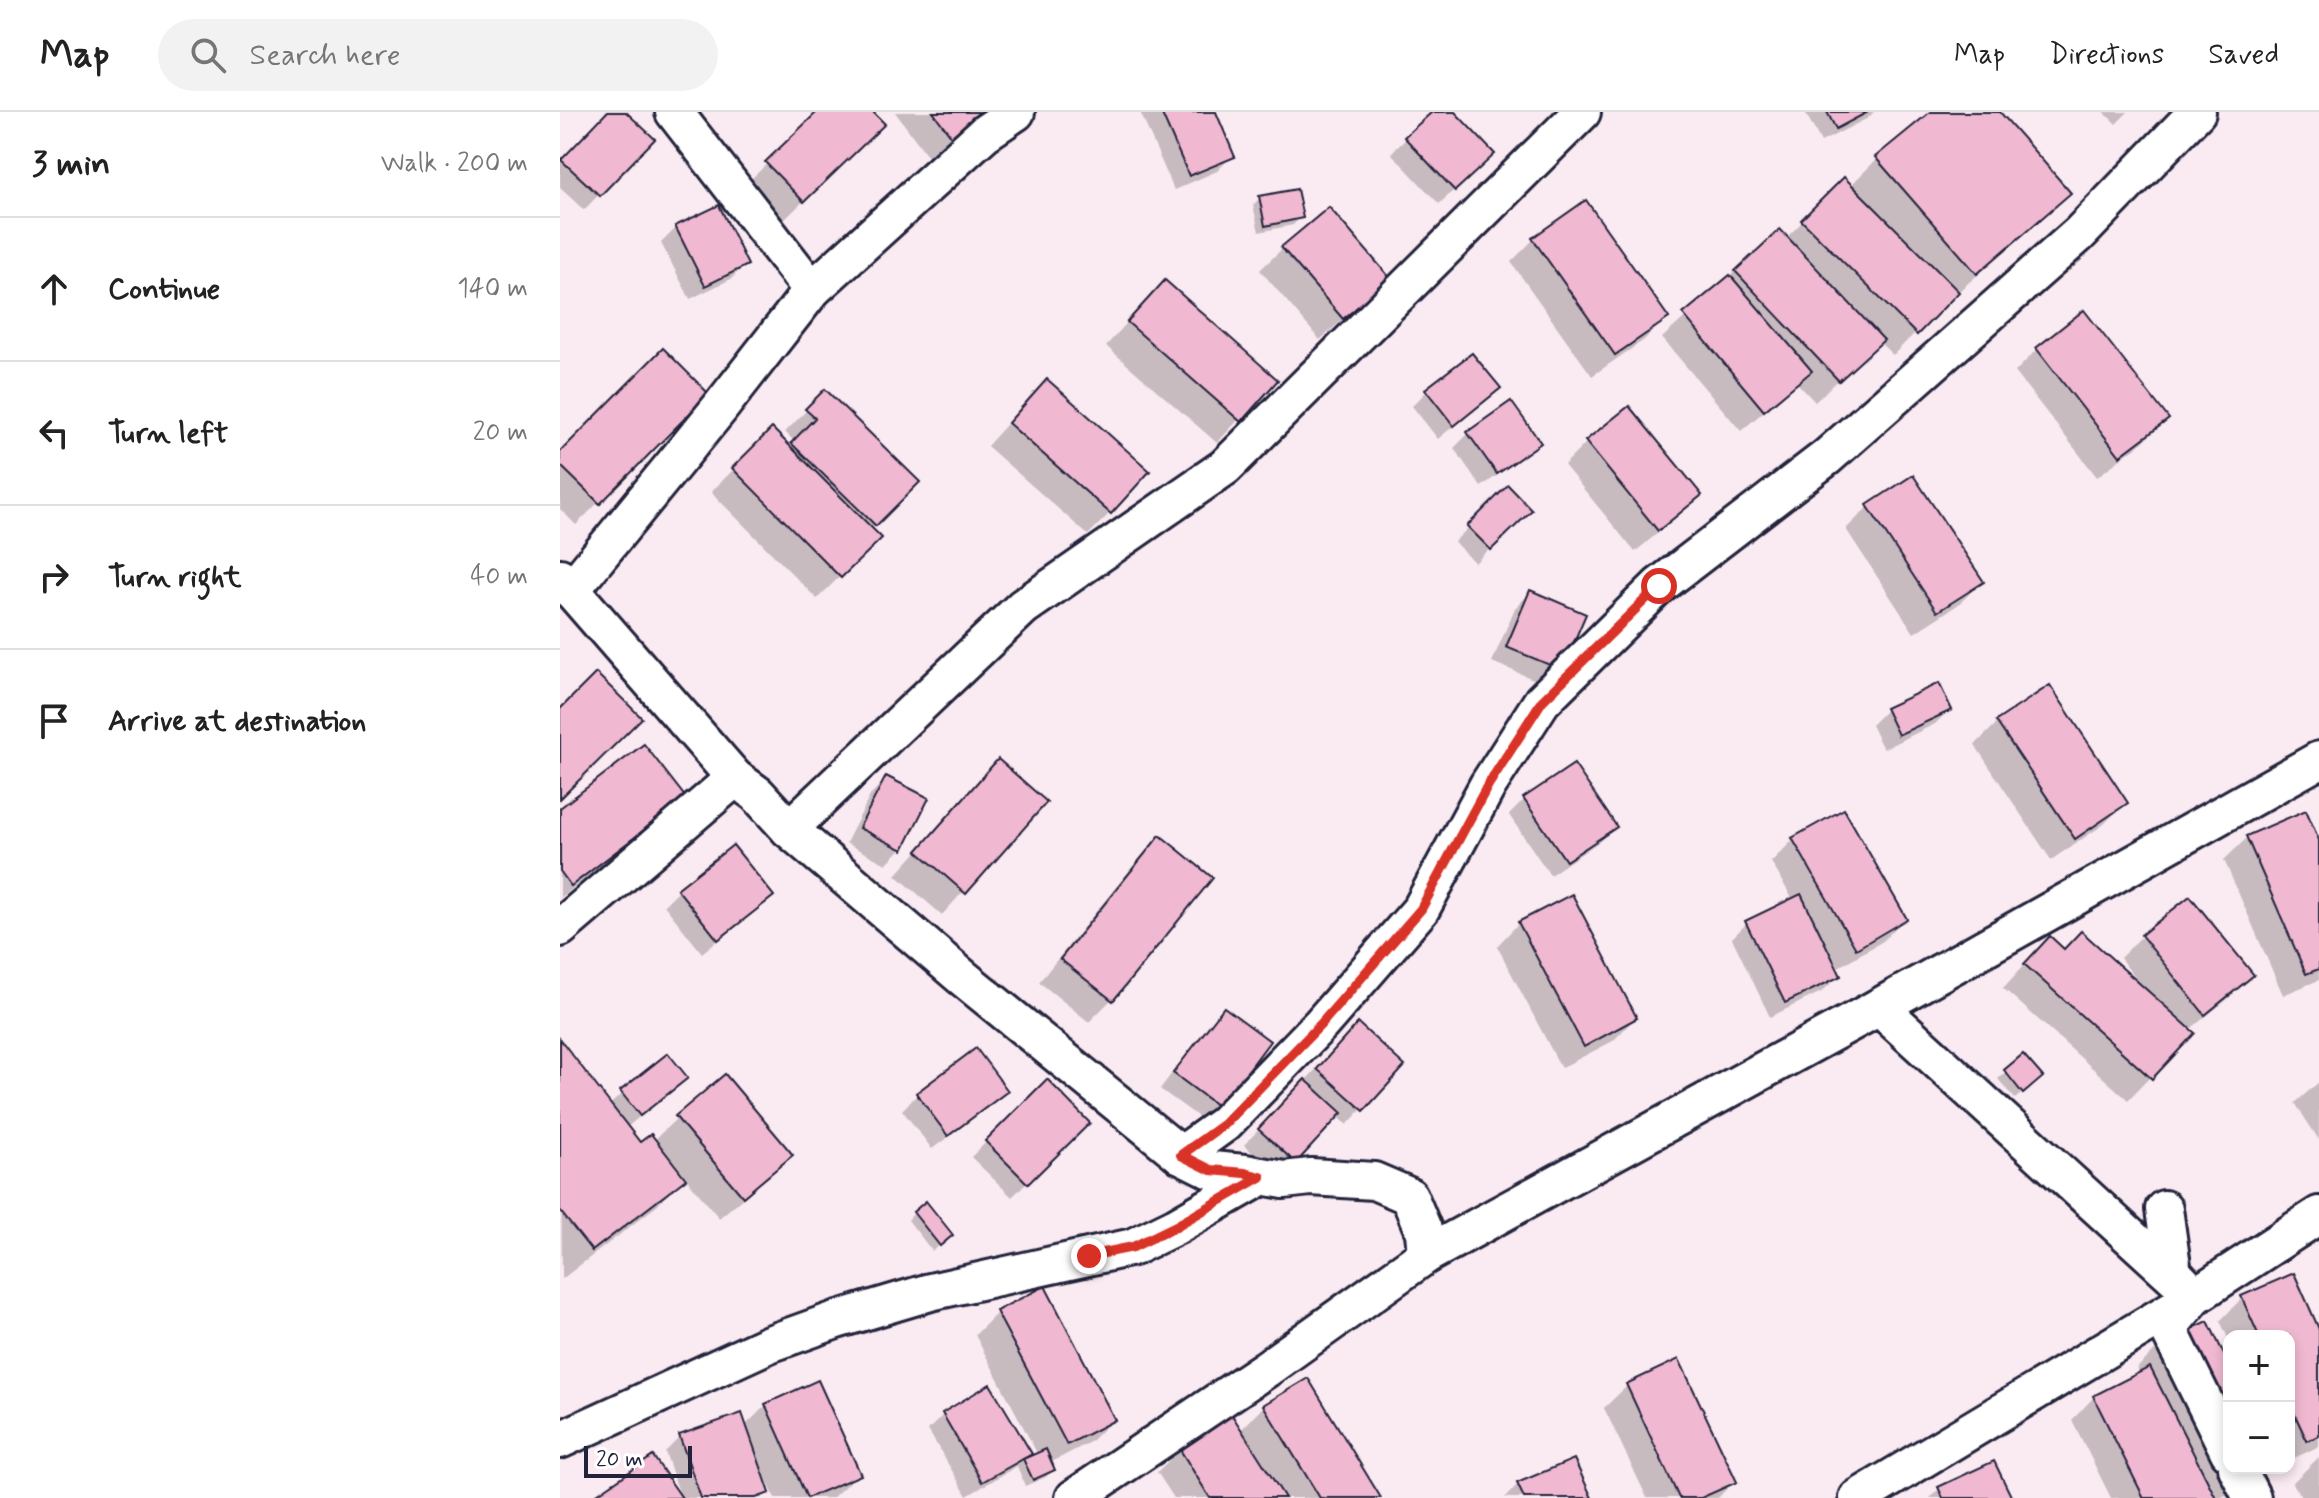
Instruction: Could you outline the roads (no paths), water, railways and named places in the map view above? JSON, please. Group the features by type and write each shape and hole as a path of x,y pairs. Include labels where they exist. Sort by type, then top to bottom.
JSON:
{"street":[{"path":"674,112 812,290"},
{"path":"1016,112 985,133 812,290 719,409 565,584 735,778 757,794 789,829 962,977 1181,1155 1211,1170 1261,1177 1374,1181 1409,1196 1424,1232 1426,1255"},
{"path":"1181,1155 1224,1124 1321,1024 1421,909 1488,785 1542,701 1659,586 1827,457 2079,234 2197,112"},
{"path":"789,829 1023,607 1225,467 1578,113"},
{"path":"1074,1498 1266,1369 1426,1255 1879,1007 2319,760"},
{"path":"560,928 735,778"},
{"path":"1879,1007 2195,1296"},
{"path":"560,1440 769,1344 836,1320 930,1292 1133,1247 1261,1177"},
{"path":"2164,1209 2173,1273 2195,1296"},
{"path":"1858,1498 2195,1296 2319,1215"},
{"path":"2195,1296 2168,1328 2223,1440"},
{"path":"2240,1474 2252,1498"}]}
